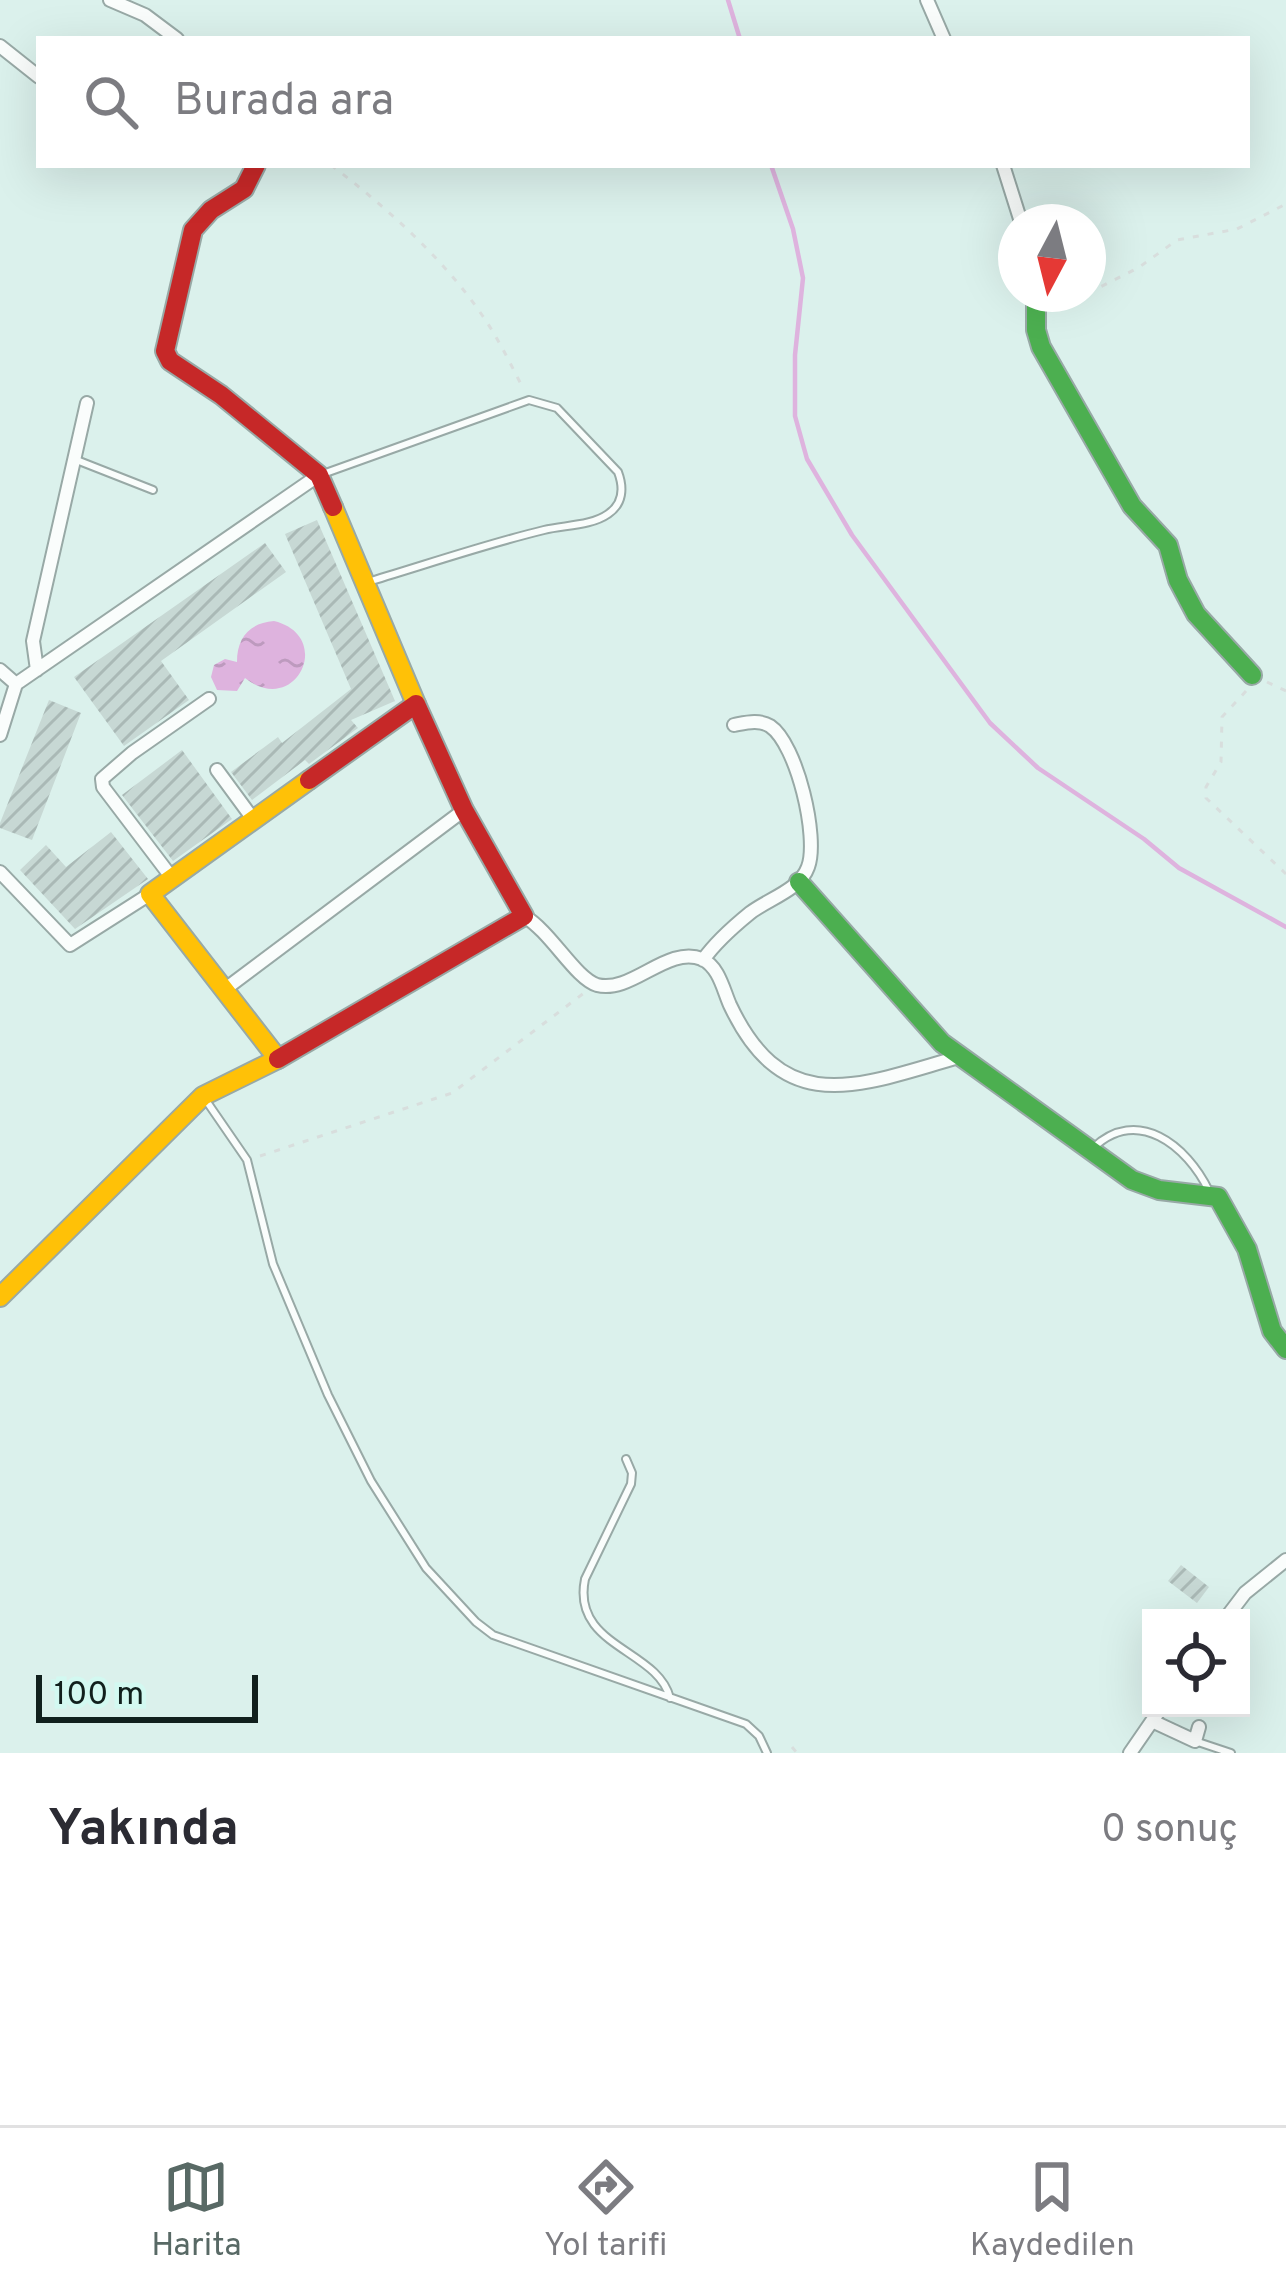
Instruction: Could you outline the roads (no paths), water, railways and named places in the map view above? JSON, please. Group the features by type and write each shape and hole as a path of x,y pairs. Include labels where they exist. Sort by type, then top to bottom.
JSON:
{"street":[{"path":"110,0 145,15 173,36"},
{"path":"927,0 943,36"},
{"path":"0,46 36,75"},
{"path":"254,168 239,193 211,210 193,230 165,352 170,361 221,394 319,476 464,810 524,916 544,930 580,975 595,984 616,985 685,957 703,960 716,972 754,1044 795,1078 830,1087 854,1087 959,1057"},
{"path":"1004,168 1016,204"},
{"path":"1038,312 1041,347 1114,477 1132,506 1168,544 1178,580 1196,614 1252,676"},
{"path":"37,670 33,641 86,404"},
{"path":"0,735 16,684 319,476"},
{"path":"0,670 16,684"},
{"path":"172,878 103,787 102,779 208,699"},
{"path":"0,872 70,945 150,894 416,704"},
{"path":"703,960 750,913 799,882 808,867 812,842 799,776 775,729 759,722 734,725"},
{"path":"217,770 253,818"},
{"path":"224,990 464,810"},
{"path":"799,882 959,1057 1144,1186 1218,1196 1235,1220 1255,1270 1269,1329 1286,1349"},
{"path":"150,894 278,1059"},
{"path":"0,1297 203,1096 278,1059 524,916"},
{"path":"1233,1609 1245,1592 1286,1560"},
{"path":"1130,1753 1155,1717"},
{"path":"1152,1721 1197,1734"}],"lane":[{"path":"319,476 529,400 557,408 618,472 622,493 612,512 367,582"},
{"path":"74,459 153,490"},
{"path":"203,1096 247,1160 273,1264 328,1395 371,1481 425,1568 493,1635 746,1724 767,1753"},
{"path":"1092,1149 1122,1130 1153,1134 1187,1157 1210,1194"},
{"path":"626,1459 631,1484 585,1580 583,1596 600,1631 659,1675 670,1698"},
{"path":"1197,1734 1231,1753"}],"water":[{"path":"274,621 292,629 302,642 305,656 293,681 280,688 263,688 245,678 237,691 217,690 211,677 214,665 225,659 237,662 246,633"}],"waterway":[{"path":"728,0 739,36"},
{"path":"772,168 793,229 803,278 795,416 807,459 852,535 990,723 1038,768 1179,868 1286,927"}]}
